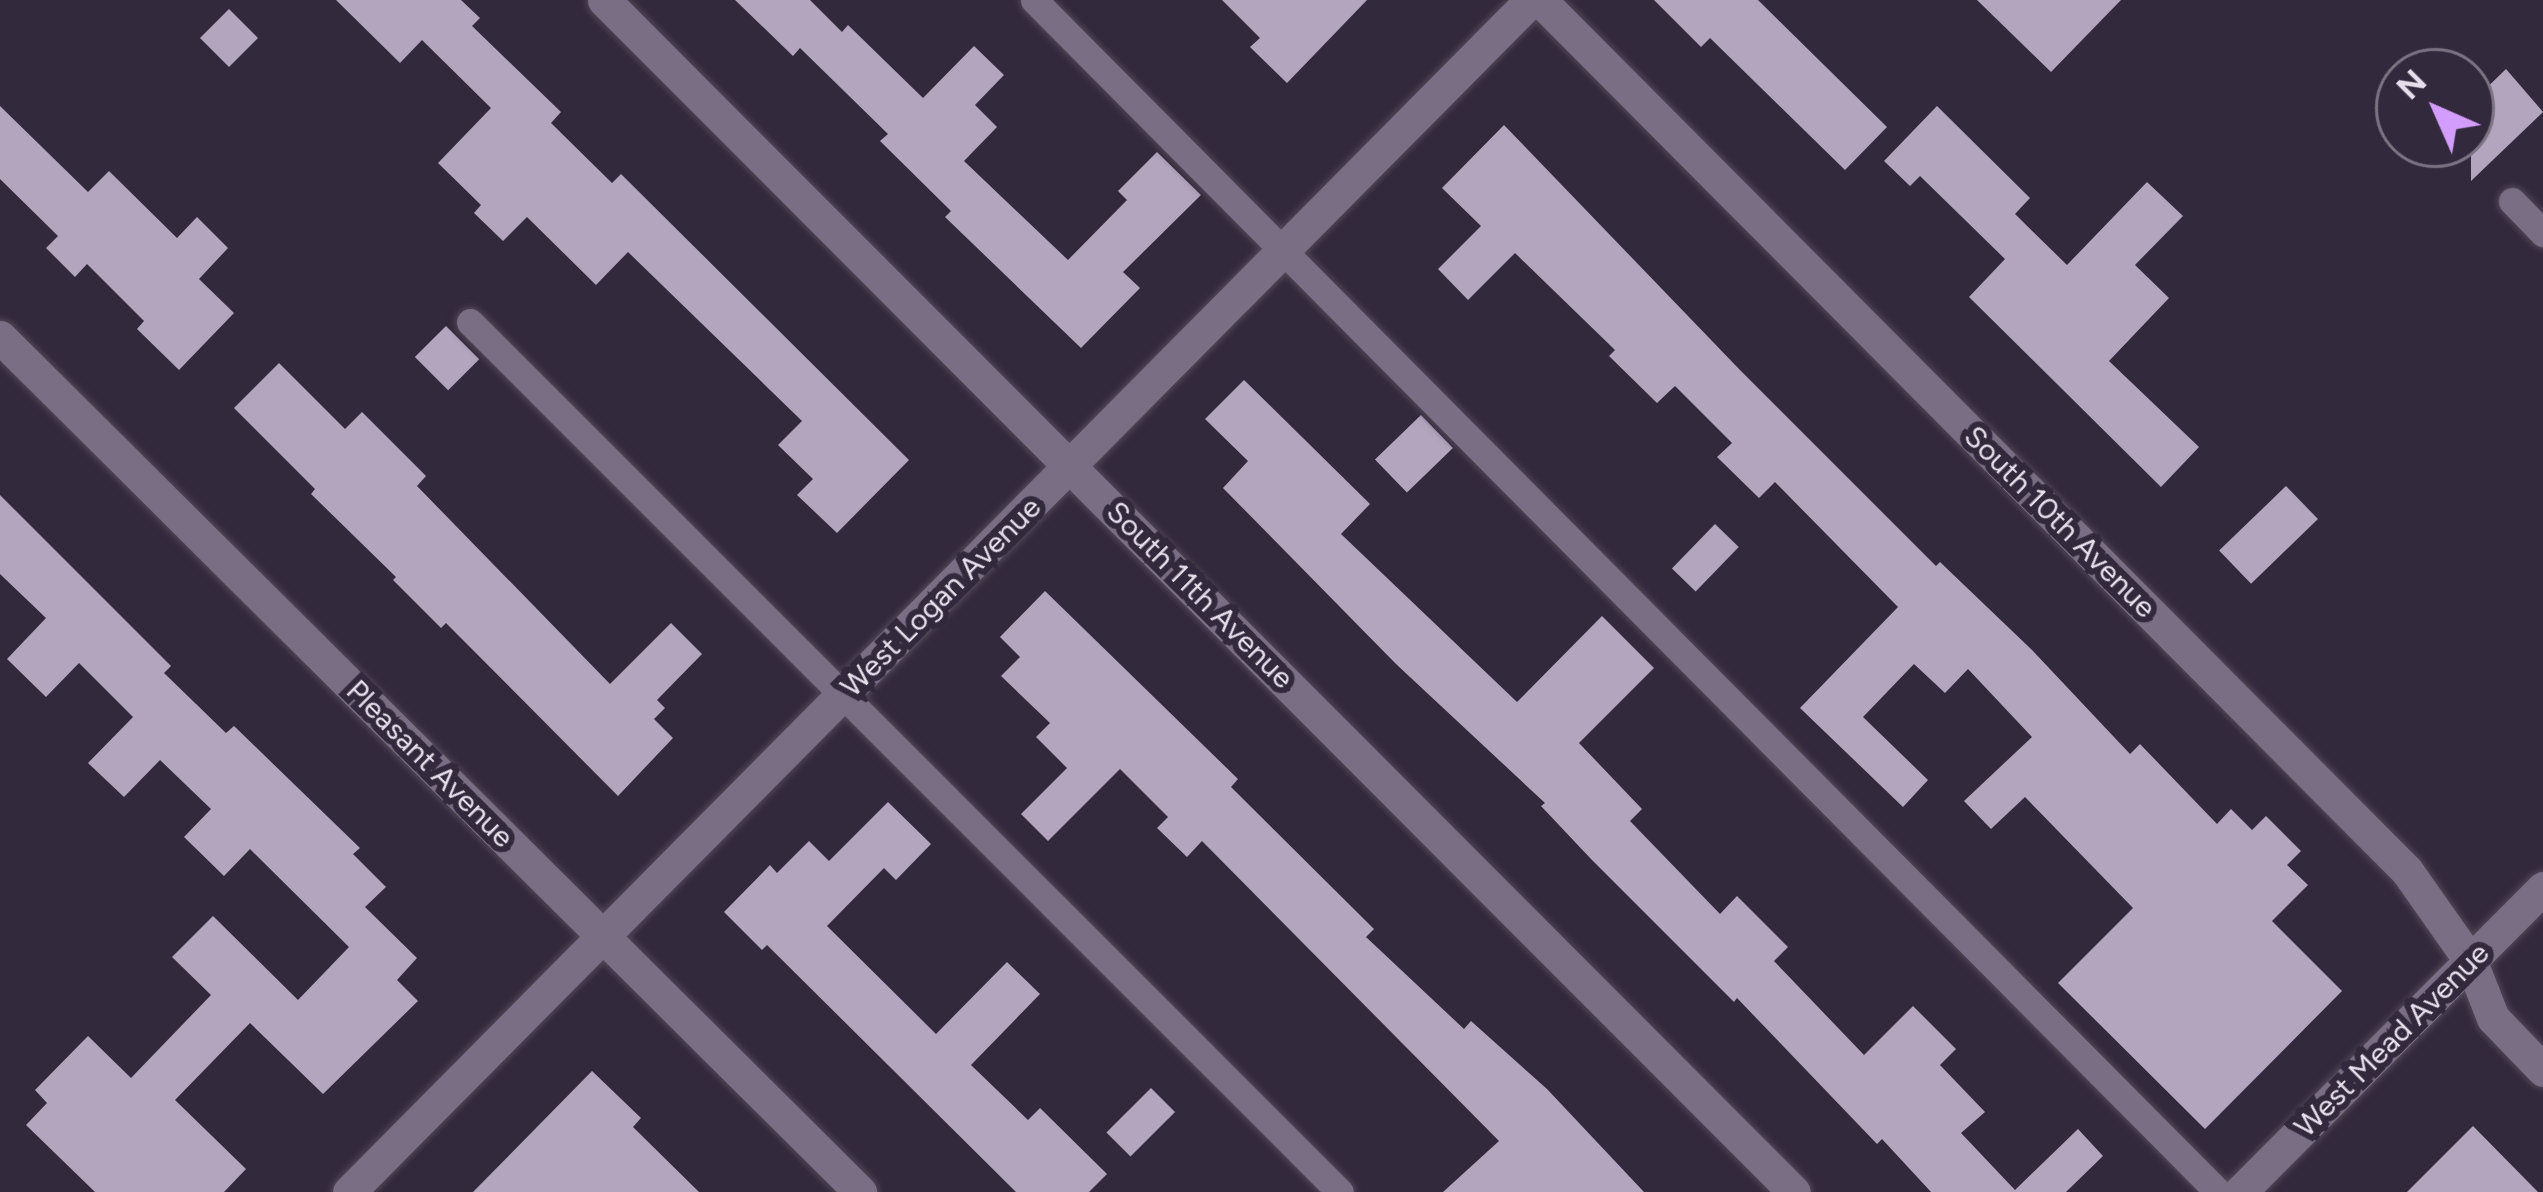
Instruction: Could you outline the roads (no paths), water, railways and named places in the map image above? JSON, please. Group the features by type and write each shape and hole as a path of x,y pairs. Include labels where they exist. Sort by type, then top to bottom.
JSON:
{"street":[{"name":"South 11th Avenue","path":"604,0 1794,1192"},
{"name":"West Logan Avenue","path":"349,1192 1531,0"},
{"name":"South 10th Avenue","path":"1540,0 2407,871 2471,962 2493,1018 2543,1070"},
{"name":"Pleasant Avenue","path":"0,337 860,1192"},
{"name":"West Mead Avenue","path":"2240,1192 2543,888"}],"lane":[{"path":"1034,0 2218,1192"},
{"path":"2512,201 2543,233"},
{"path":"470,322 1340,1192"}]}
